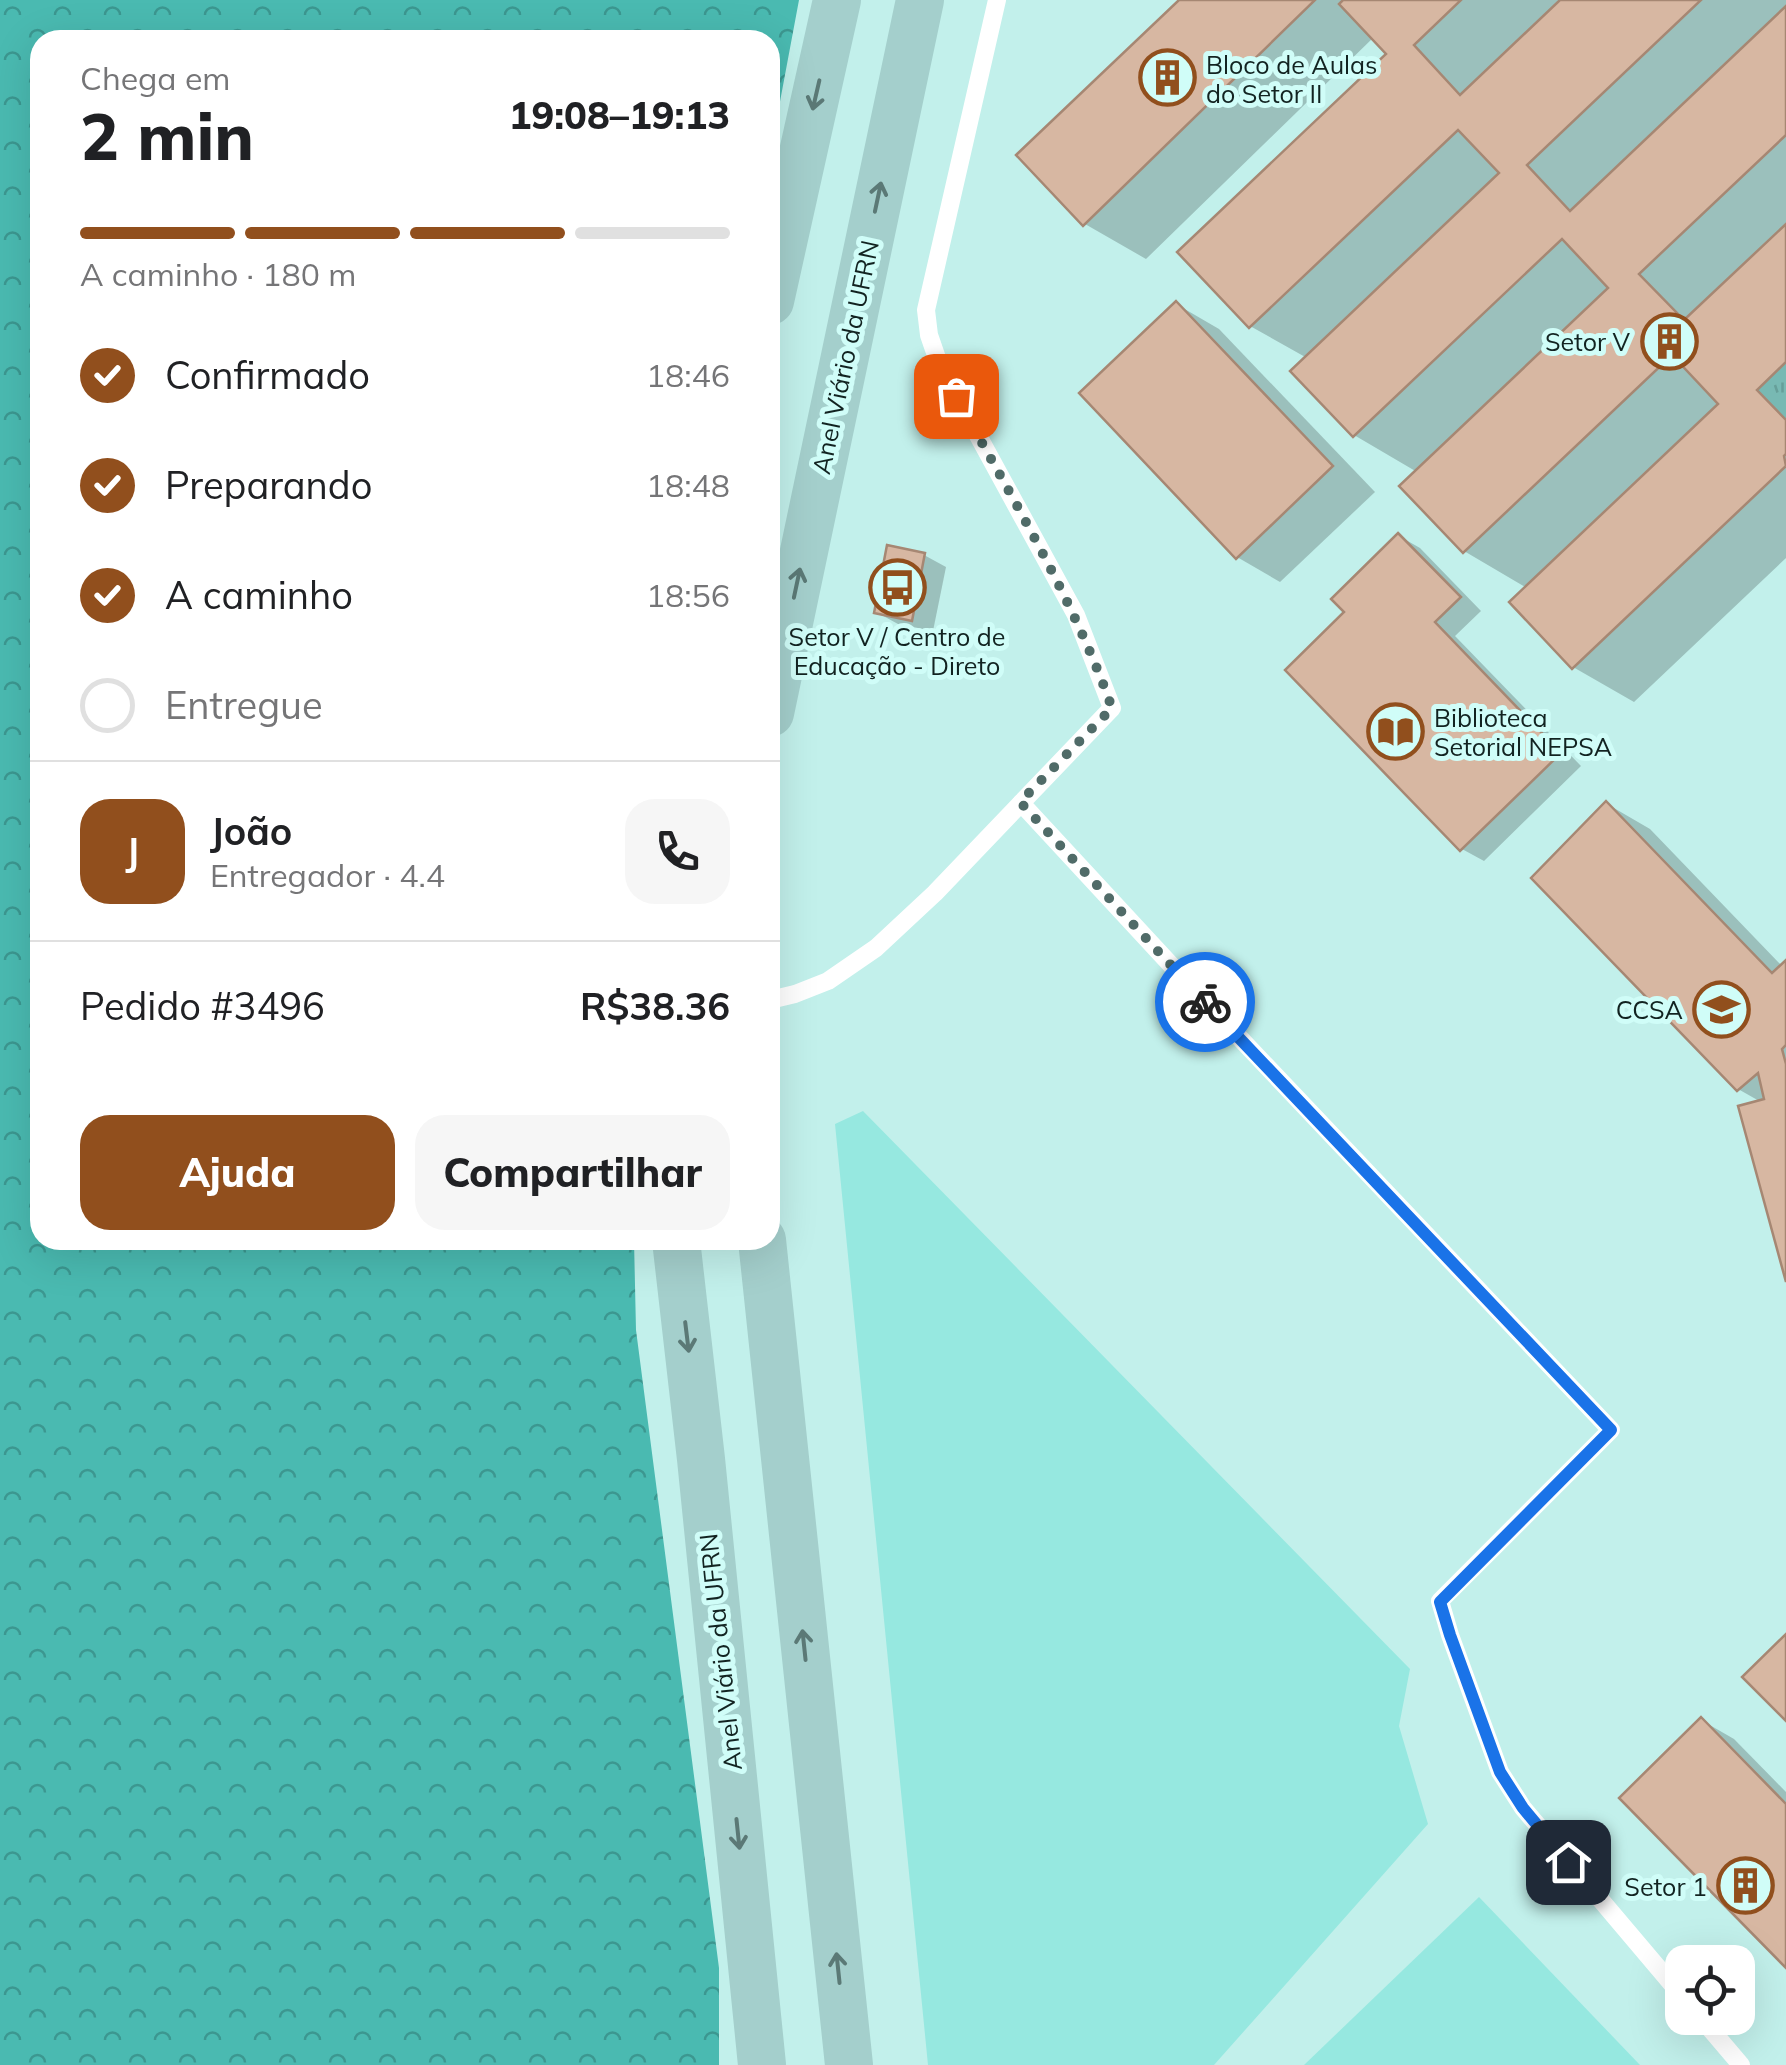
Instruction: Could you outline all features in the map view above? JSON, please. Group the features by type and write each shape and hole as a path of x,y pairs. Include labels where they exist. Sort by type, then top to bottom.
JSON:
{"main road":[{"path":"780,255 836,0"},
{"name":"Anel Viário da UFRN","path":"780,665 920,0"},
{"name":"Anel Viário da UFRN","path":"677,1250 702,1459 762,2065"},
{"path":"763,1250 849,2065"}],"lane":[{"path":"780,998 828,981 876,948 935,893 1112,708 1076,615 939,364 928,335 926,310 997,0"},
{"path":"1020,802 1611,1430 1440,1602 1500,1772 1523,1808 1665,1976"},
{"path":"1716,2035 1742,2065"}],"green space":[{"path":"0,0 799,0 780,102 780,30 30,30 30,1250 634,1250 636,1330 719,1968 719,2065 0,2065"},
{"path":"1786,362 1786,420 1757,390"},
{"path":"863,1111 1410,1669 1399,1726 1428,1824 1214,2065 928,2065 835,1124"},
{"path":"1479,1897 1640,2065 1304,2065"}],"building":[{"name":"Bloco de Aulas do Setor II","path":"1179,0 1315,0 1083,226 1016,155"},
{"name":"Setor V","path":"1343,0 1461,0 1414,45 1460,95 1560,0 1701,0 1527,165 1570,211 1786,6 1786,135 1639,274 1684,320 1786,224 1786,362 1757,390 1786,420 1786,466 1572,669 1509,602 1718,404 1672,355 1463,553 1399,486 1608,288 1562,239 1353,437 1290,371 1499,173 1458,130 1249,328 1177,252 1386,54 1339,4"},
{"path":"1176,301 1333,466 1236,559 1079,393"},
{"path":"1398,533 1461,597 1435,622 1561,753 1460,851 1285,670 1344,612 1331,599"},
{"path":"887,545 925,553 912,621 874,613"},
{"name":"CCSA","path":"1606,801 1772,973 1786,960 1786,1045 1782,1049 1786,1064 1786,1282 1738,1106 1764,1099 1758,1073 1737,1091 1531,878"},
{"path":"1786,1634 1786,1721 1742,1677"},
{"name":"Setor 1","path":"1701,1717 1786,1804 1786,1968 1619,1798"}],"way so far":[{"path":"956,396 1076,615 1112,708 1020,802 1205,1002"}],"place":[{"name":"Bloco de Aulas do Setor II","path":"1167,78"},
{"name":"Setor V","path":"1669,341"},
{"name":"Setor V / Centro de Educação - Direto","path":"897,587"},
{"name":"Biblioteca Setorial NEPSA","path":"1395,731"},
{"name":"CCSA","path":"1722,1009"},
{"name":"Setor 1","path":"1746,1886"}],"route":[{"path":"1205,1002 1611,1430 1440,1602 1500,1772 1523,1808 1568,1862"}]}
